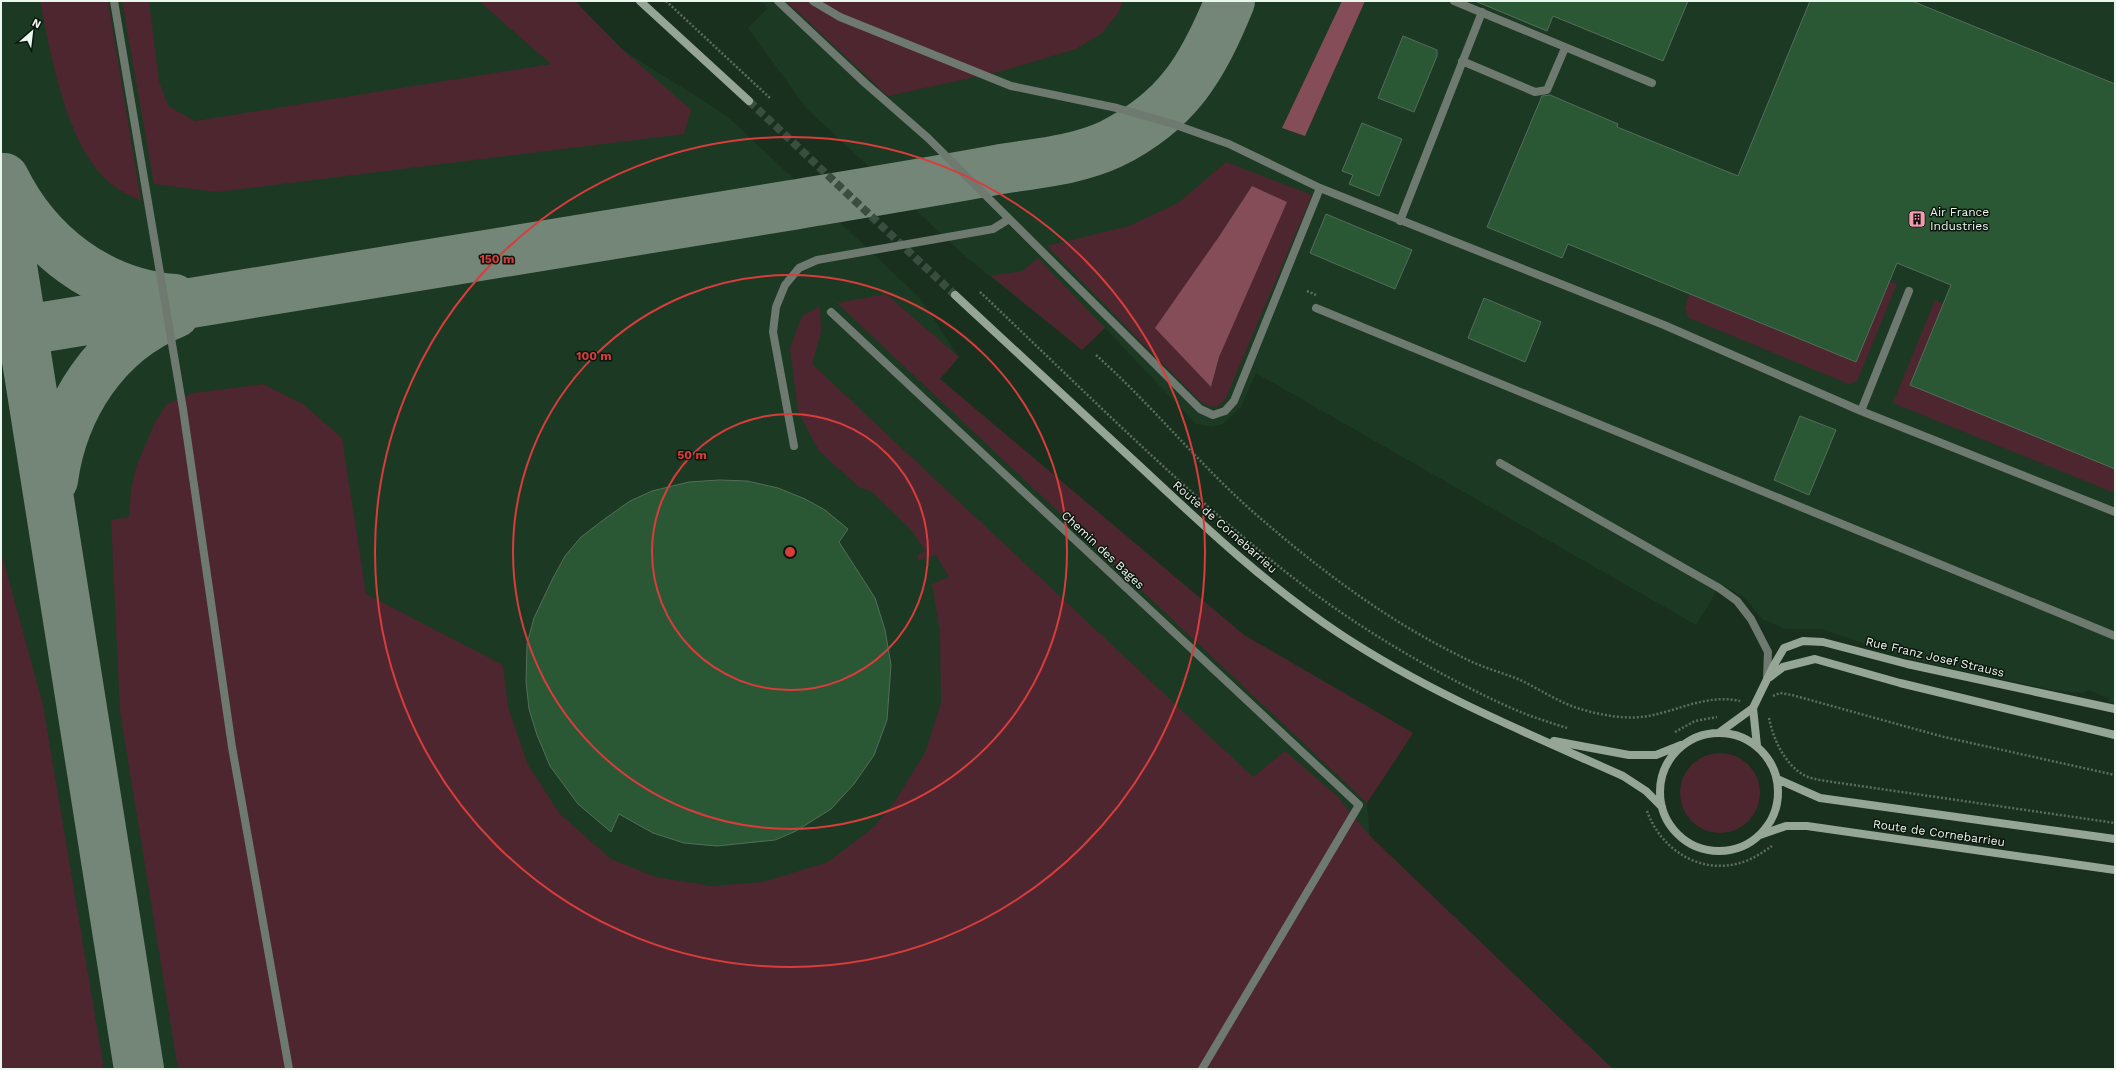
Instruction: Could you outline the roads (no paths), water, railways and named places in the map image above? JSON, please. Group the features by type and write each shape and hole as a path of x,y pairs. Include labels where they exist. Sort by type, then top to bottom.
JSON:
{"main road":[{"path":"640,1 749,101"},
{"name":"Route de Cornebarrieu","path":"955,295 1236,556 1292,600 1341,635 1405,673 1470,708 1624,776 1646,791 1662,807"},
{"name":"Rue Franz Josef Strauss","path":"1720,732 1753,708 1767,678 1784,648 1803,641 1823,642 1907,664 2115,709"},
{"path":"1767,678 1782,667 1815,659 1900,683 2115,735"},
{"path":"1753,708 1757,746"},
{"path":"1720,732 1740,736 1757,746 1770,761 1777,779 1779,794 1776,810 1770,824 1760,835 1743,846 1723,851 1703,849 1685,840 1670,825 1662,807 1660,790 1663,773 1670,759 1684,744 1700,736 1720,732"},
{"name":"Route de Cornebarrieu","path":"1537,737 1629,755 1656,755 1684,744"},
{"name":"Route de Cornebarrieu","path":"1777,779 1820,798 2115,839"},
{"name":"Route de Cornebarrieu","path":"1760,835 1786,826 1806,826 2115,870"}],"lane":[{"path":"114,1 183,409 232,747 288,1069"},
{"path":"778,1 865,83 928,138 1200,409 1213,415 1225,411 1234,401 1320,188"},
{"path":"813,1 840,17 1011,86 1117,108 1173,124 1229,144 1320,188 1664,325 1861,411 2115,512"},
{"path":"1454,1 1652,83"},
{"path":"1400,221 1482,12"},
{"path":"1462,61 1535,92 1542,92 1547,90 1565,48"},
{"path":"794,446 773,332 776,307 785,285 799,268 817,260 993,229 1009,219"},
{"path":"1861,411 1909,291"},
{"path":"1316,308 2115,636"},
{"name":"Chemin des Bages","path":"831,312 1359,805 1202,1069"},
{"path":"1500,463 1719,588 1737,602 1751,619 1768,652 1767,678"}],"tunnel":[{"path":"749,101 955,295"}],"place":[{"name":"Air France Industries","path":"1917,219"}]}
